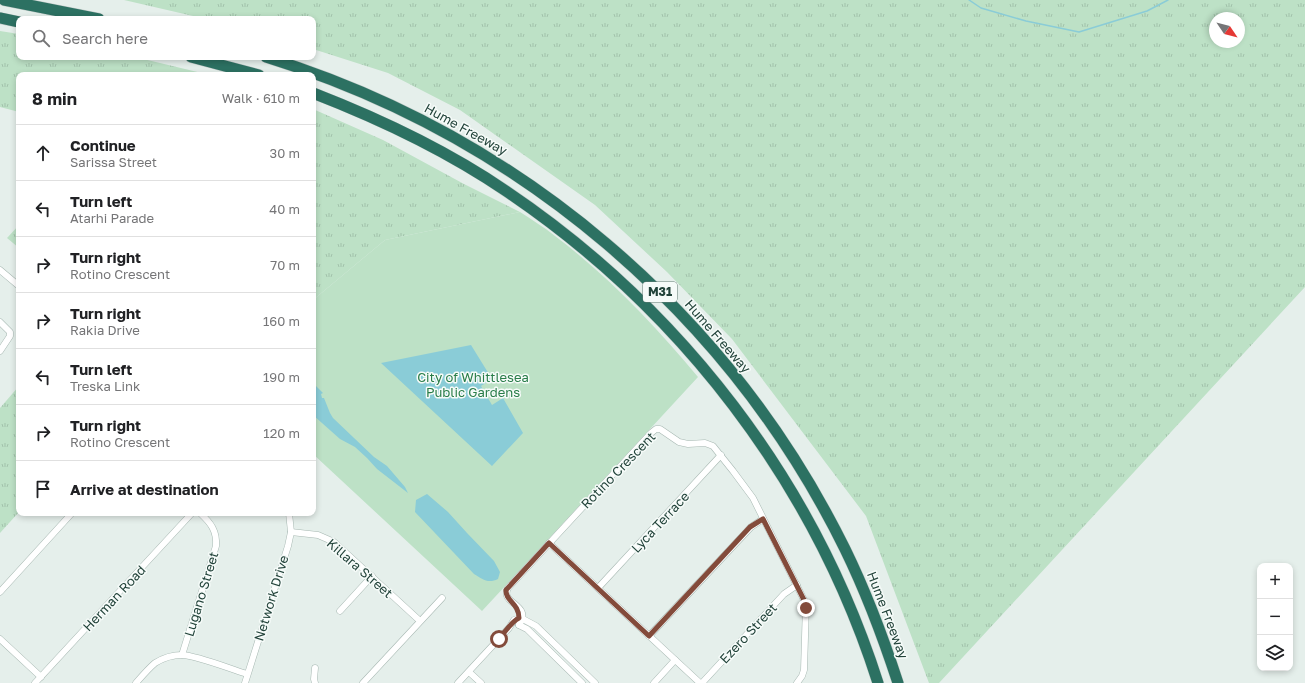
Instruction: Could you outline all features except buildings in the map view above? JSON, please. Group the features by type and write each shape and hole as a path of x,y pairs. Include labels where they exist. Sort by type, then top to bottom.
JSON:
{"highway":[{"path":"4,0 84,16"},
{"path":"0,18 16,21"},
{"path":"202,60 248,72"},
{"name":"Hume Freeway","path":"275,60 313,72"},
{"name":"Hume Freeway","path":"316,73 387,103 431,124 475,148 515,174 575,217 619,254 660,292 693,326 740,382 784,443 830,519 861,583 887,649 898,683"},
{"name":"M31","path":"316,94 356,110 410,135 444,153 505,190 565,233 587,251 656,315 710,375 759,440 781,473 817,536 843,591 863,638 878,683"}],"street":[{"path":"0,270 16,283"},
{"path":"0,322 10,332 10,336 0,351"},
{"name":"Rotino Crescent","path":"521,618 516,606 507,596 506,592 511,584 656,429 661,429 675,440 684,443 709,444 716,448 748,491 763,519 806,604 807,612 804,670 797,683"},
{"name":"Lyca Terrace","path":"598,588 721,455"},
{"path":"0,592 69,516"},
{"name":"Herman Road","path":"35,683 189,516"},
{"name":"Lugano Street","path":"182,655 217,540 214,528 203,516"},
{"name":"Network Drive","path":"245,683 288,546 291,532 289,516"},
{"path":"649,636 750,527 763,519"},
{"name":"Killara Street","path":"291,532 318,535 330,539 372,576 420,622"},
{"path":"549,543 701,683"},
{"path":"340,611 372,576"},
{"name":"Ezero Street","path":"701,683 784,594 797,585"},
{"path":"363,683 442,598"},
{"path":"519,625 521,618"},
{"path":"458,683 512,623 521,618"},
{"path":"521,618 536,626 592,682"},
{"path":"509,628 519,625 527,629 582,683"},
{"path":"494,634 499,639"},
{"path":"0,639 41,677"},
{"path":"136,683 148,670 160,661 173,656 182,655 247,674"},
{"path":"654,683 675,660"},
{"path":"315,668 315,683"},
{"path":"469,672 481,683"}],"green space":[{"path":"124,0 1305,0 1305,287 939,683 929,683 866,516 732,339 667,272 595,205 460,110 388,73 316,50 316,16 193,16"},
{"path":"0,31 16,34 16,60 148,60 198,72 16,72 16,111 0,107"},
{"path":"316,110 383,140 464,184 520,212 385,240 316,298"},
{"name":"City of Whittlesea Public Gardens","path":"520,212 575,251 612,284 648,320 698,377 482,611 316,457 316,298 385,240"},
{"path":"16,228 16,246 7,238"},
{"path":"16,389 16,515 0,533 0,408"}],"water":[{"path":"471,345 492,379 481,386 492,405 503,398 523,433 492,466 381,363"},
{"path":"316,386 323,393 321,394 322,398 324,398 333,418 374,457 387,466 405,487 408,493 377,469 355,447 340,439 316,418"},
{"path":"427,494 448,512 494,561 500,572 498,579 488,581 474,574 415,512 416,500"}],"waterway":[{"path":"969,0 981,8 1026,21 1079,32 1147,11 1168,0"}],"route":[{"path":"499,639 514,620 519,618 516,606 507,596 506,590 549,543 649,636 750,527 763,519 806,604 806,608"}]}
